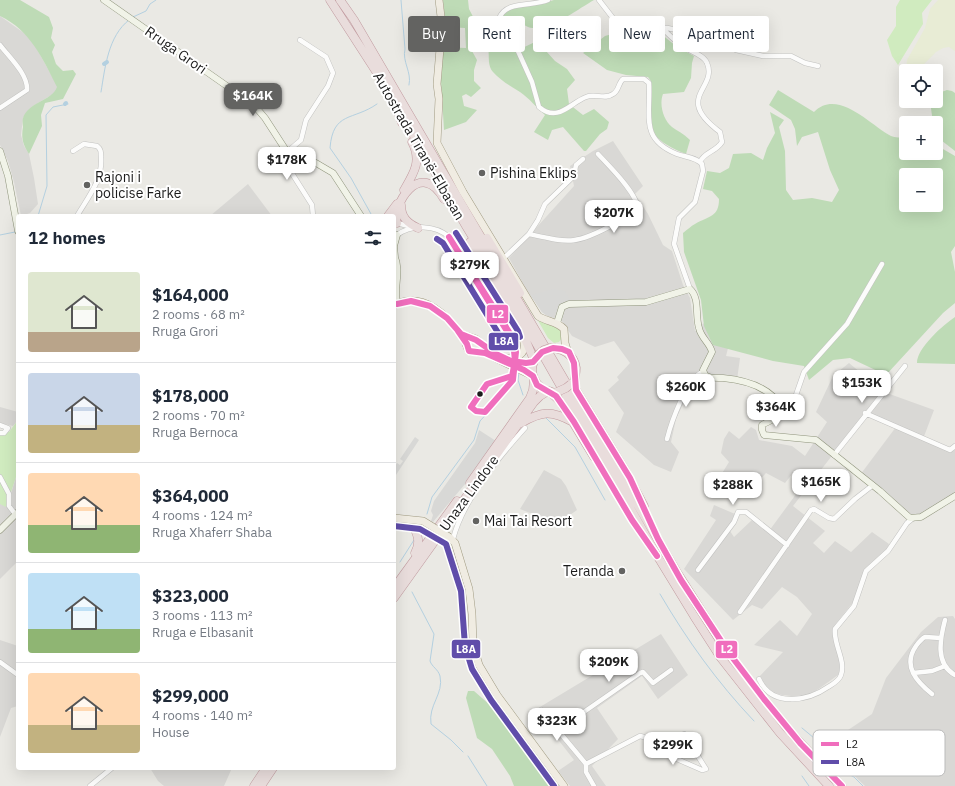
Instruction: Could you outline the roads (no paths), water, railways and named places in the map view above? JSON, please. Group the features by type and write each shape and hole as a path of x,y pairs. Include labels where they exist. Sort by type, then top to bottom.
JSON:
{"highway":[{"name":"Autostrada Tiranë-Elbasan","path":"330,0 394,101 449,198 531,334 650,543"},
{"name":"Autostrada Tiranë-Elbasan","path":"340,0 354,20 658,538"},
{"path":"389,214 400,198 418,163 416,150 398,117 394,101"},
{"path":"396,221 397,214 402,203 409,190 414,185 426,183 435,187 531,350 535,359 533,378 542,389 551,392 558,399 574,422 632,520 650,543 721,658 780,733 813,769"},
{"path":"452,189 460,198 487,238 547,341 553,348 568,354 575,364 573,381 576,390 625,470 646,510 658,538 728,653 790,732 813,756"},
{"path":"449,198 478,258"},
{"path":"402,203 404,218 411,225 418,228"},
{"path":"535,359 544,350 553,348"},
{"name":"Unaza Lindore","path":"396,585 530,398 533,390 533,378"},
{"path":"551,392 566,388 573,381"},
{"name":"Unaza Lindore","path":"396,595 522,426 537,399 551,392"},
{"path":"522,426 535,415 549,413 561,416 574,422"},
{"path":"396,581 414,556 418,544 412,526"},
{"path":"254,786 265,770"},
{"path":"261,786 272,770"},
{"path":"820,776 829,786"},
{"path":"832,776 842,786"}],"main road":[{"path":"439,0 442,28 438,84 440,99 437,143 463,192 538,316 548,321 557,323 564,329 564,339 568,354"},
{"path":"396,304 413,301 428,304 438,310 461,334 470,341"},
{"path":"508,358 518,357 523,353 525,345 522,334"},
{"path":"470,341 476,339 486,348 520,363 535,359"},
{"path":"553,348 564,339"},
{"path":"470,341 469,352 489,355 533,378"},
{"path":"477,352 480,349 480,344"},
{"path":"396,518 423,521 451,538 469,588 473,645 479,666 497,695 564,786"}],"street":[{"name":"Rruga Grori","path":"104,0 251,102 265,118 287,152"},
{"path":"548,0 541,2 519,1 505,8 499,19 502,28 518,51 532,82 539,107 548,112 564,111 586,97 606,97 613,95 623,79 644,79 649,83 648,123 656,142 666,149 700,162 703,170 697,198 693,206 679,218 674,244 690,289 696,298 699,328 711,347 712,352 703,372 697,376 679,402 672,418 667,439"},
{"path":"599,0 611,16"},
{"path":"665,29 706,37 747,52 763,56 791,56 805,63 818,66"},
{"path":"665,30 684,47 704,59 708,64 709,74 700,92 698,102 708,124 720,132 722,142 717,149 705,155 700,162"},
{"path":"300,40 326,57 333,73 328,86 306,120 301,140 287,152 284,158 286,164 312,205 313,214"},
{"path":"0,44 20,71 27,84 27,90 0,108"},
{"path":"73,152 84,144 98,146 101,150 102,168 100,177 78,214"},
{"path":"0,151 8,176 16,224"},
{"path":"287,152 316,163 333,173 360,214"},
{"path":"529,234 563,241 577,240 594,235 638,210 637,204 629,191 598,154"},
{"path":"504,258 529,234 538,220 544,204 574,176 576,165 583,159"},
{"path":"396,221 418,228"},
{"path":"396,221 399,228 396,236"},
{"path":"396,236 408,229 418,228 438,230 445,233 452,241 511,335 516,352"},
{"path":"396,260 398,267 396,284"},
{"path":"882,264 846,324 804,372 796,395 781,407 780,414 777,417 762,425 762,430 764,435 816,440 873,485 906,516 912,519"},
{"path":"557,323 562,307 569,304 646,302 658,300 690,289"},
{"path":"834,454 865,413 905,366"},
{"path":"703,372 707,377 731,379 760,388 770,393 781,407"},
{"path":"512,380 513,374"},
{"path":"865,413 950,450 955,446"},
{"path":"0,425 8,428 4,433 0,434"},
{"path":"451,538 462,514 522,426"},
{"path":"0,477 9,494 9,506 16,512"},
{"path":"740,612 811,510 814,509 829,518 834,519 855,499 873,485"},
{"path":"759,679 767,690 776,697 795,699 807,698 818,694 838,681 842,672 836,629 854,606 866,571 888,551 907,523 912,519 926,514 955,496"},
{"path":"698,570 734,522 738,512 746,512 787,545"},
{"path":"0,530 16,514"},
{"path":"396,522 412,526"},
{"path":"945,620 940,646 945,666 955,675"},
{"path":"932,694 917,681 913,673 911,653 918,642 925,637 941,638"},
{"path":"0,662 16,674"},
{"path":"913,673 932,671 945,666"},
{"path":"558,730 640,673 643,672 653,683 671,670"},
{"path":"541,710 586,764 586,772 594,786"},
{"path":"586,764 640,736 670,756 702,770 706,769 684,734"},
{"path":"90,786 110,770"}],"waterway":[{"path":"133,17 146,11 150,4 156,0"},
{"path":"401,0 405,49 404,54 410,80 409,85"},
{"path":"101,92 106,63 112,43 116,35 129,20"},
{"path":"39,214 47,186 46,115 53,107 68,104"},
{"path":"371,214 351,178 330,148 335,128 340,122 377,104"},
{"path":"0,235 15,232"},
{"path":"479,265 480,274 484,284 517,337 521,347"},
{"path":"519,372 518,380 523,395"},
{"path":"427,514 432,497 474,440 480,421 513,385"},
{"path":"546,418 575,447 605,500"},
{"path":"400,562 414,540"},
{"path":"412,592 434,634 430,661 439,674 441,682 432,711 431,724 463,752"},
{"path":"660,594 703,660 754,721"},
{"path":"802,728 813,737"},
{"path":"468,756 487,786"},
{"path":"802,776 809,786"},
{"path":"852,776 863,786"}],"place":[{"name":"Pishina Eklips","path":"482,173"},
{"name":"Rajoni i policise Farke","path":"87,185"},
{"name":"Mai Tai Resort","path":"476,521"},
{"name":"Teranda","path":"622,571"}]}
